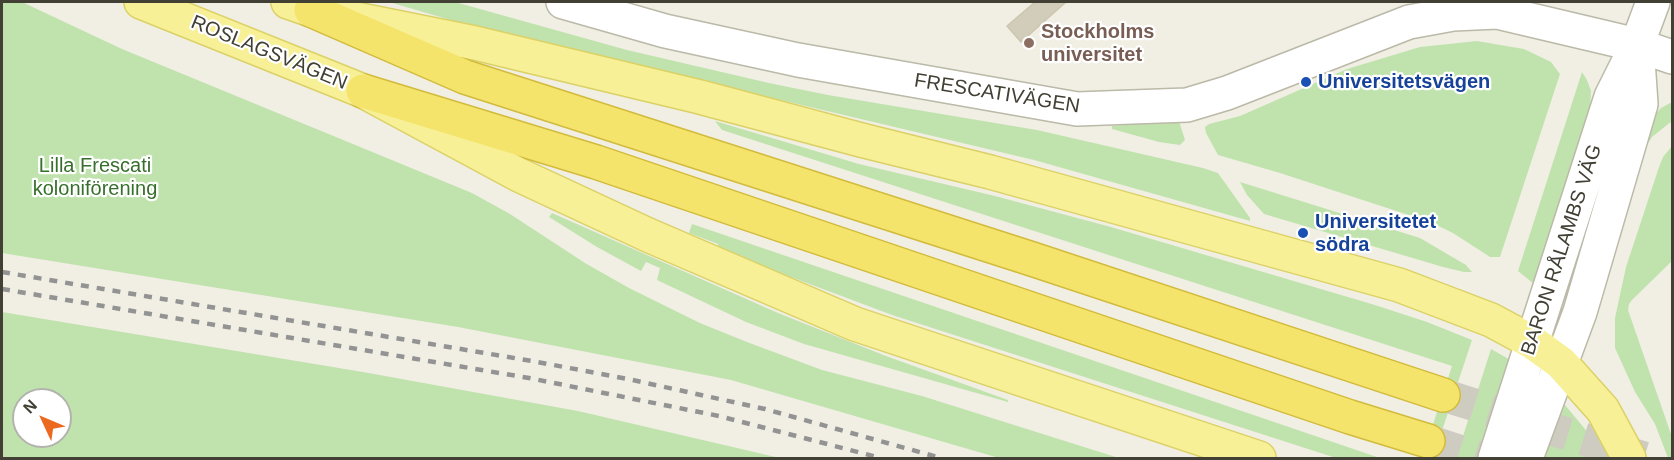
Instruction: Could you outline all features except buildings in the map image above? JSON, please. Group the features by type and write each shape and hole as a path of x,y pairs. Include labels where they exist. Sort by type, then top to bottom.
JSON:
{"highway":[{"path":"299,6 465,77 1032,259 1443,395"},
{"path":"363,90 596,162 1350,417 1428,441"}],"main road":[{"name":"ROSLAGSVÄGEN","path":"141,2 363,90 519,175 648,235 855,324 1258,459"},
{"path":"299,6 476,43 700,97 990,172 1400,285 1491,320 1532,342 1560,363 1603,410 1629,459"}],"street":[{"name":"FRESCATIVÄGEN","path":"563,2 666,31 798,60 1077,109 1187,105 1227,93 1406,12 1453,14 1497,12 1637,45"},
{"path":"1653,2 1637,45 1672,57"},
{"name":"BARON RÅLAMBS VÄG","path":"1495,459 1611,97 1637,45"},
{"name":"BARON RÅLAMBS VÄG","path":"1526,459 1580,312 1641,104 1637,45"}],"green space":[{"name":"Lilla Frescati koloniförening","path":"2,2 22,2 122,49 472,193 510,214 585,263 629,288 700,323 822,370 922,396 1119,458 999,458 731,380 458,327 2,253"},
{"path":"389,2 455,2 627,50 769,83 1037,130 1203,168 1218,173 1250,221 1034,160 565,49 464,24"},
{"path":"1477,41 1524,49 1551,62 1560,74 1500,257 1490,257 1453,233 1430,222 1218,155 1206,133 1205,127 1209,124 1240,116 1347,69 1420,47"},
{"path":"1582,72 1591,91 1590,110 1534,284 1518,271"},
{"path":"1672,102 1672,121 1652,137 1644,150 1650,120 1661,108"},
{"path":"715,121 859,164 995,196 1111,227 1375,305 1472,340 1433,458 1422,458 1452,366 722,130"},
{"path":"1179,121 1185,140 1180,145 1159,142 1112,129 1112,126"},
{"path":"1672,146 1672,261 1632,300 1628,310 1672,437 1672,458 1668,458 1655,424 1635,392 1615,348 1615,318 1626,267 1659,167 1663,157"},
{"path":"1240,182 1420,238 1466,265 1472,272 1443,267 1264,214 1247,195"},
{"path":"552,213 778,313 886,356 1008,400 1008,402 804,344 746,322 657,280 660,268 646,262 641,271 597,247 549,217"},
{"path":"692,224 1380,458 1336,458 892,315 718,247 718,244 689,233"},
{"path":"2,312 363,372 578,411 780,458 2,458"},
{"path":"1491,349 1514,362 1483,458 1456,458"},
{"path":"1560,399 1585,429 1602,458 1538,458"}],"tunnel":[{"path":"1443,395 1644,458"},
{"path":"1428,441 1480,458"}],"railway":[{"path":"2,272 628,379 765,409 941,458"},
{"path":"2,289 529,378 719,416 881,458"}],"place":[{"name":"Stockholms universitet","path":"1029,43"},
{"name":"Universitetsvägen","path":"1306,82"},
{"name":"Universitetet södra","path":"1303,233"}]}
